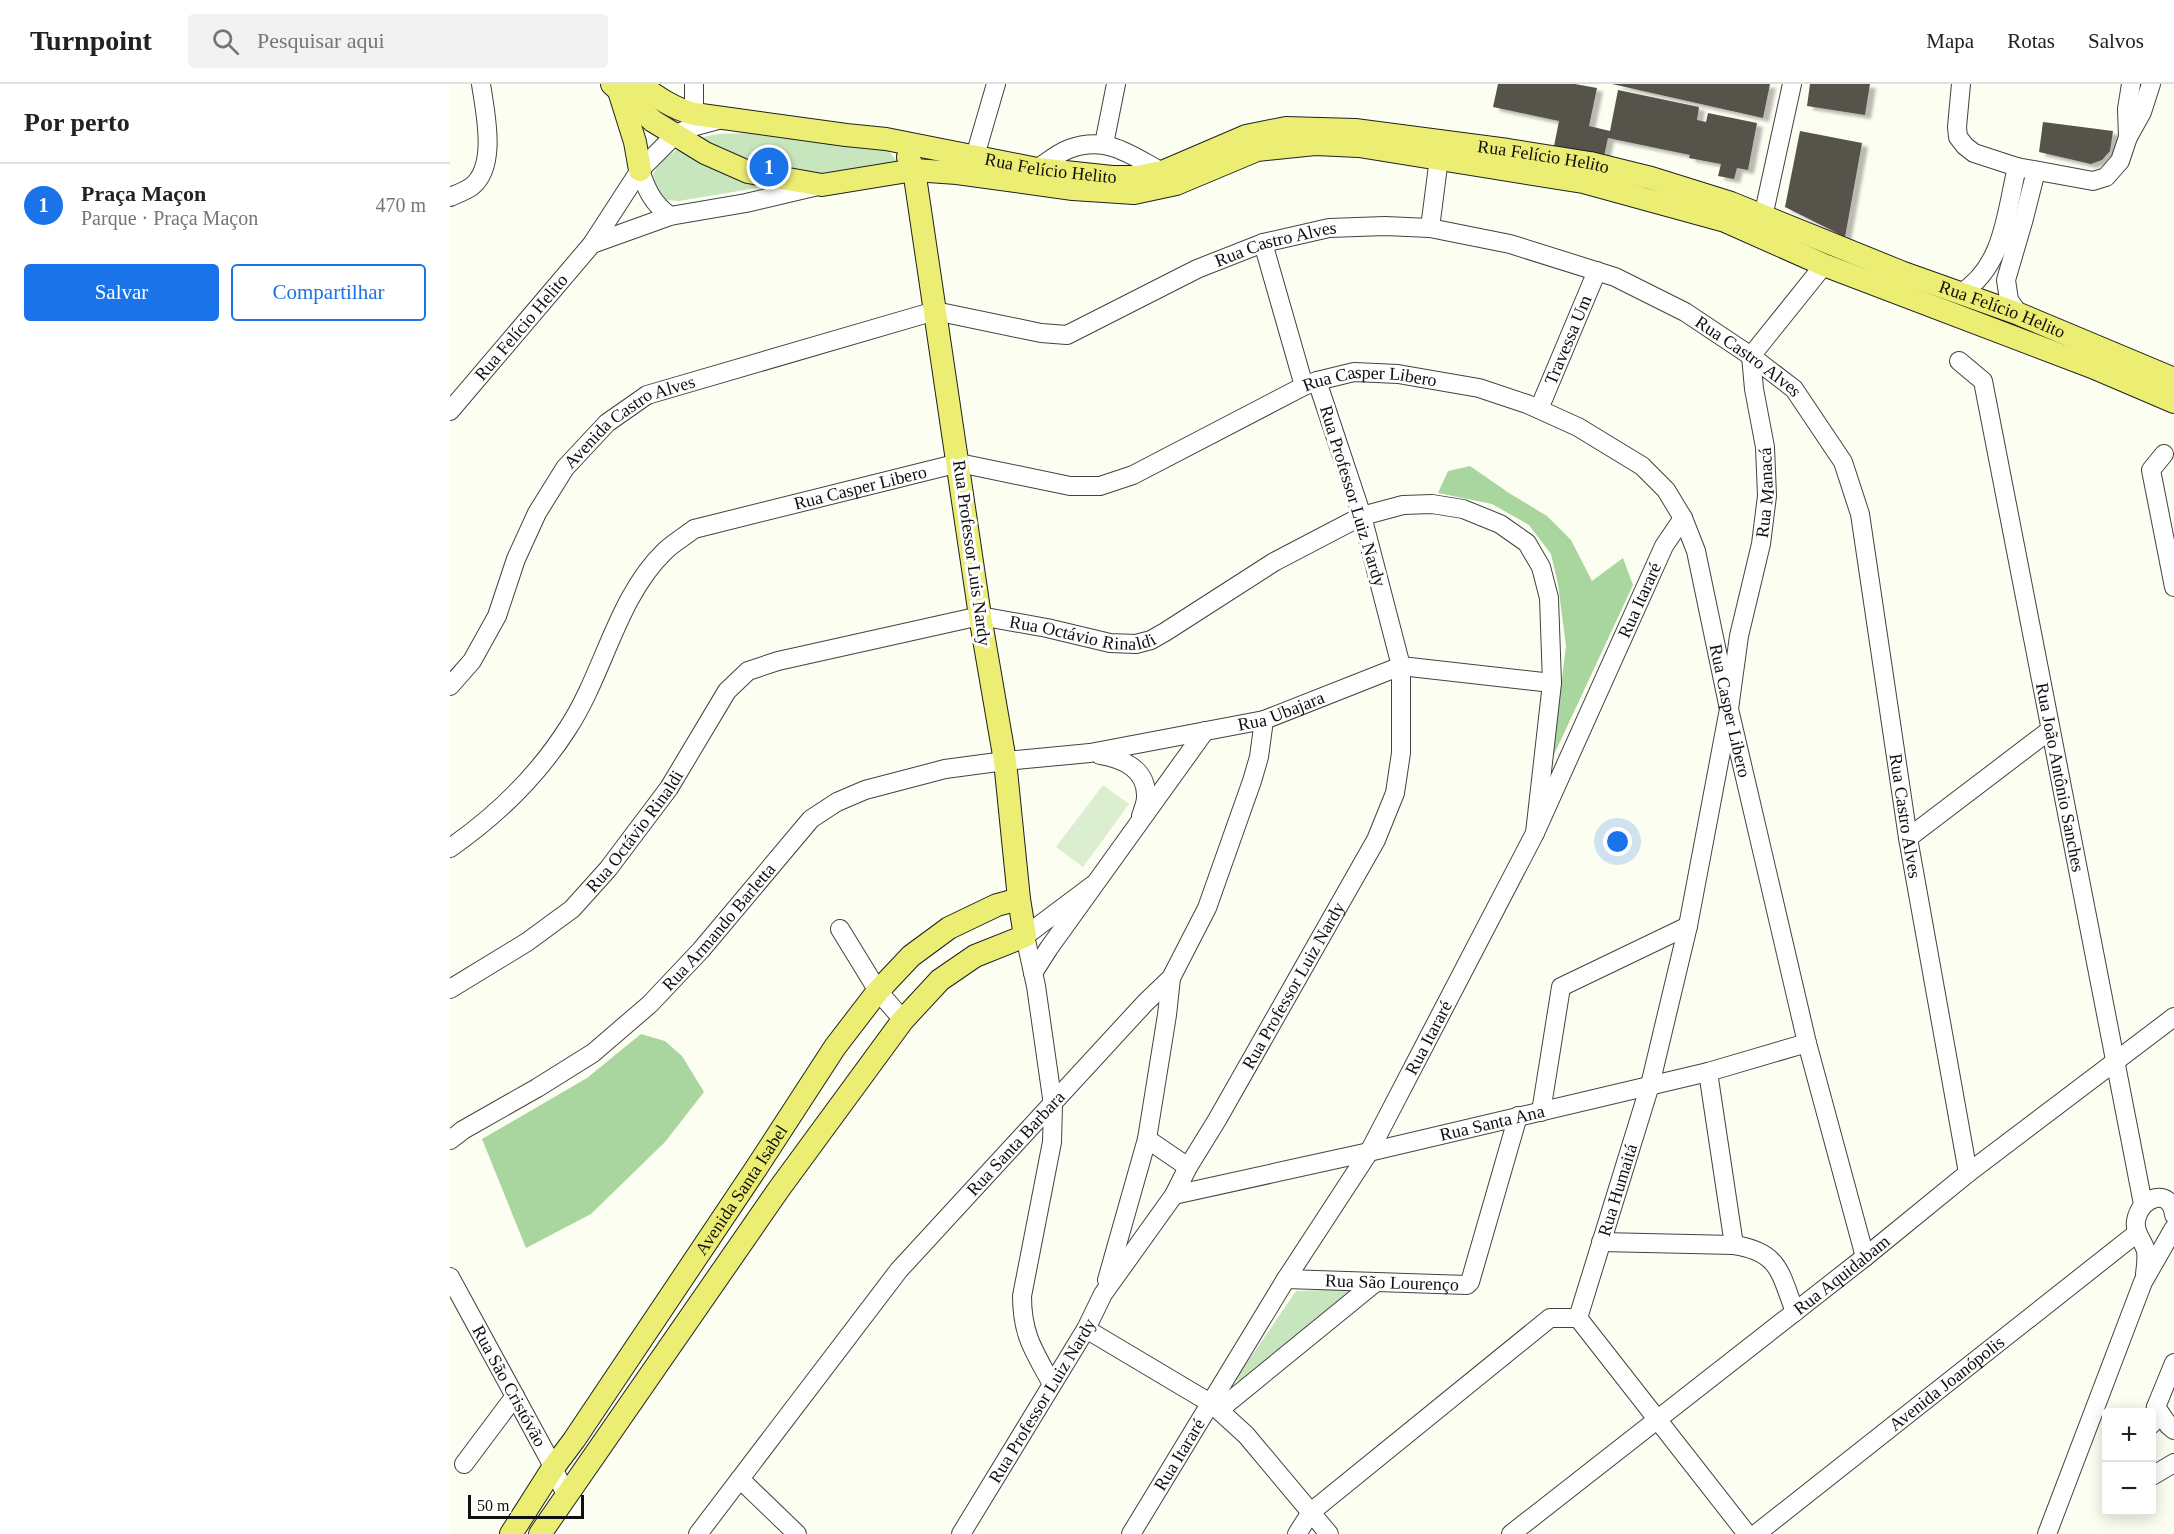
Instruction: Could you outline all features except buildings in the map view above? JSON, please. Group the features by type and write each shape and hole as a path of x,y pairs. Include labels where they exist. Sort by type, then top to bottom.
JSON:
{"main road":[{"name":"Rua Felício Helito","path":"623,86 660,100 678,110 694,114 886,139 1037,169 1112,177 1137,177 1162,172 1246,136 1266,130 1306,128 1355,130 1590,163 1706,194 1901,272 2019,314 2174,379"},
{"name":"Rua Felício Helito","path":"623,86 653,121 705,153 748,172 822,185 914,170 957,173 1073,189 1134,193 1176,184 1242,155 1272,147 1316,144 1439,158 1583,182 1725,221 1824,265 2082,362 2174,402"},
{"path":"623,86 640,170"},
{"path":"886,139 904,152 910,159 914,170"},
{"name":"Rua Professor Luis Nardy","path":"914,170 980,616 1005,761 1025,936"},
{"name":"Avenida Santa Isabel","path":"511,1534 835,1047 878,991 911,956 949,928 997,905 1019,898"},
{"name":"Avenida Santa Isabel","path":"540,1534 779,1189 903,1020 940,980 975,956 1025,936"}],"street":[{"path":"450,197 473,186 485,166 489,135 481,84"},
{"path":"694,84 694,114"},
{"path":"975,156 996,84"},
{"path":"1104,144 1116,84"},
{"path":"1763,217 1792,84"},
{"path":"1961,84 1957,115 1958,137 1974,153 2017,167 2093,181 2106,177 2120,160 2128,137 2142,112 2151,84"},
{"path":"2128,137 2127,109 2131,84"},
{"path":"675,135 692,127 722,119"},
{"name":"Rua Felício Helito","path":"450,411 592,244 640,170 675,135"},
{"path":"1037,169 1068,150 1087,144 1104,144 1120,148 1162,172"},
{"path":"1430,228 1439,158"},
{"path":"1961,293 1975,284 1986,271 1998,248 2017,167"},
{"path":"640,170 647,192 659,208 670,216"},
{"path":"2019,314 2009,300 2006,280 2036,171"},
{"path":"592,244 670,216 746,203 822,185"},
{"name":"Rua Castro Alves","path":"935,311 1041,333 1067,335 1197,269 1263,243 1329,228 1385,226 1430,228 1510,244 1615,277 1685,312 1751,356 1794,389 1843,462 1860,514 1908,838 1968,1173"},
{"name":"Rua Professor Luiz Nardy","path":"961,1534 1086,1329 1103,1294 1174,1195 1376,840 1395,793 1401,753 1401,666 1362,516 1311,384 1263,243"},
{"path":"1751,356 1824,265"},
{"name":"Travessa Um","path":"1539,409 1597,271"},
{"name":"Avenida Castro Alves","path":"450,686 472,661 496,616 516,559 537,513 566,468 607,423 647,395 935,311"},
{"name":"Rua Manacá","path":"1729,709 1739,636 1761,544 1767,496 1765,447 1751,356"},
{"name":"Rua João Antônio Sanches","path":"1959,361 1983,381 2115,1062 2159,1198"},
{"name":"Rua Casper Libero","path":"450,848 479,828 524,785 568,728 641,580 664,552 694,529 959,463 1070,486 1100,486 1133,474 1311,384 1354,372 1398,374 1479,388 1539,409 1578,427 1642,466 1666,490 1683,518 1695,551 1729,709 1807,1043 1865,1257"},
{"path":"2164,454 2151,470 2174,587"},
{"name":"Rua Octávio Rinaldi","path":"450,989 527,942 572,909 608,869 669,788 727,691 748,671 778,662 980,616 1047,628 1110,643 1136,644 1151,640 1274,562 1362,516 1403,505 1432,504 1463,509 1500,524 1527,543 1541,567 1549,598 1551,682 1535,833"},
{"name":"Rua Itararé","path":"1131,1534 1215,1407 1286,1279 1369,1152 1535,833 1664,546 1683,518"},
{"name":"Rua Ubajara","path":"1005,761 1090,753 1264,720 1401,666 1551,682"},
{"name":"Rua Humaitá","path":"1578,1318 1650,1085 1688,926 1729,709"},
{"name":"Rua Santa Barbara","path":"698,1534 899,1270 1145,1003 1171,978 1207,908 1252,781 1259,757 1264,720"},
{"path":"1908,838 2050,730"},
{"path":"1033,974 1093,885 1205,731"},
{"path":"1090,753 1120,759 1132,766 1143,779 1146,797 1140,821"},
{"name":"Rua Armando Barletta","path":"450,1140 592,1053 650,1004 701,950 811,819 837,802 865,790 945,770 1005,761"},
{"path":"1052,1384 1028,1340 1022,1318 1022,1296 1052,1142 1053,1105 1025,936 1093,885"},
{"path":"1541,1112 1561,987 1688,926"},
{"path":"840,928 878,991 903,1020"},
{"path":"1103,1294 1147,1139 1171,978"},
{"name":"Rua Aquidabam","path":"1511,1534 1865,1257 1968,1173 2174,1017"},
{"name":"Rua Santa Ana","path":"1174,1195 1369,1152 1708,1072 1807,1043"},
{"path":"1708,1072 1734,1245"},
{"name":"Rua São Lourenço","path":"1286,1279 1463,1287 1470,1282 1518,1116"},
{"path":"1147,1139 1188,1167"},
{"path":"2047,1534 2143,1282 2172,1227 2173,1209 2169,1202 2159,1198 2136,1223 2146,1252 2143,1282"},
{"path":"2139,1236 2156,1245 2172,1227"},
{"name":"Avenida Joanópolis","path":"1755,1534 2139,1236"},
{"path":"1601,1242 1734,1245 1752,1248 1767,1255 1779,1269 1795,1312"},
{"path":"1215,1407 1376,1282"},
{"name":"Rua São Cristóvão","path":"453,1288 515,1396 567,1497"},
{"path":"1297,1534 1311,1512 1550,1318 1578,1318 1747,1534"},
{"path":"1086,1329 1215,1407 1246,1435 1329,1534"},
{"path":"2156,1410 2174,1363"},
{"path":"464,1464 515,1396"},
{"path":"2156,1416 2174,1431"},
{"path":"2156,1473 2174,1462"},
{"path":"740,1479 798,1534"}],"green space":[{"path":"751,133 888,150 899,164 679,201 664,200 650,181 653,173 665,159 688,143 715,134"},
{"path":"1470,466 1547,516 1571,540 1592,581 1623,558 1633,585 1552,759 1566,646 1558,584 1551,554 1529,525 1492,504 1438,493 1448,471"},
{"path":"1103,785 1129,804 1083,867 1056,847"},
{"path":"641,1034 665,1041 682,1056 704,1092 665,1142 591,1214 526,1248 482,1139 587,1078"},
{"path":"1357,1289 1243,1381 1235,1380 1296,1291"}],"place":[{"name":"Praça Maçon","path":"769,167"}]}
